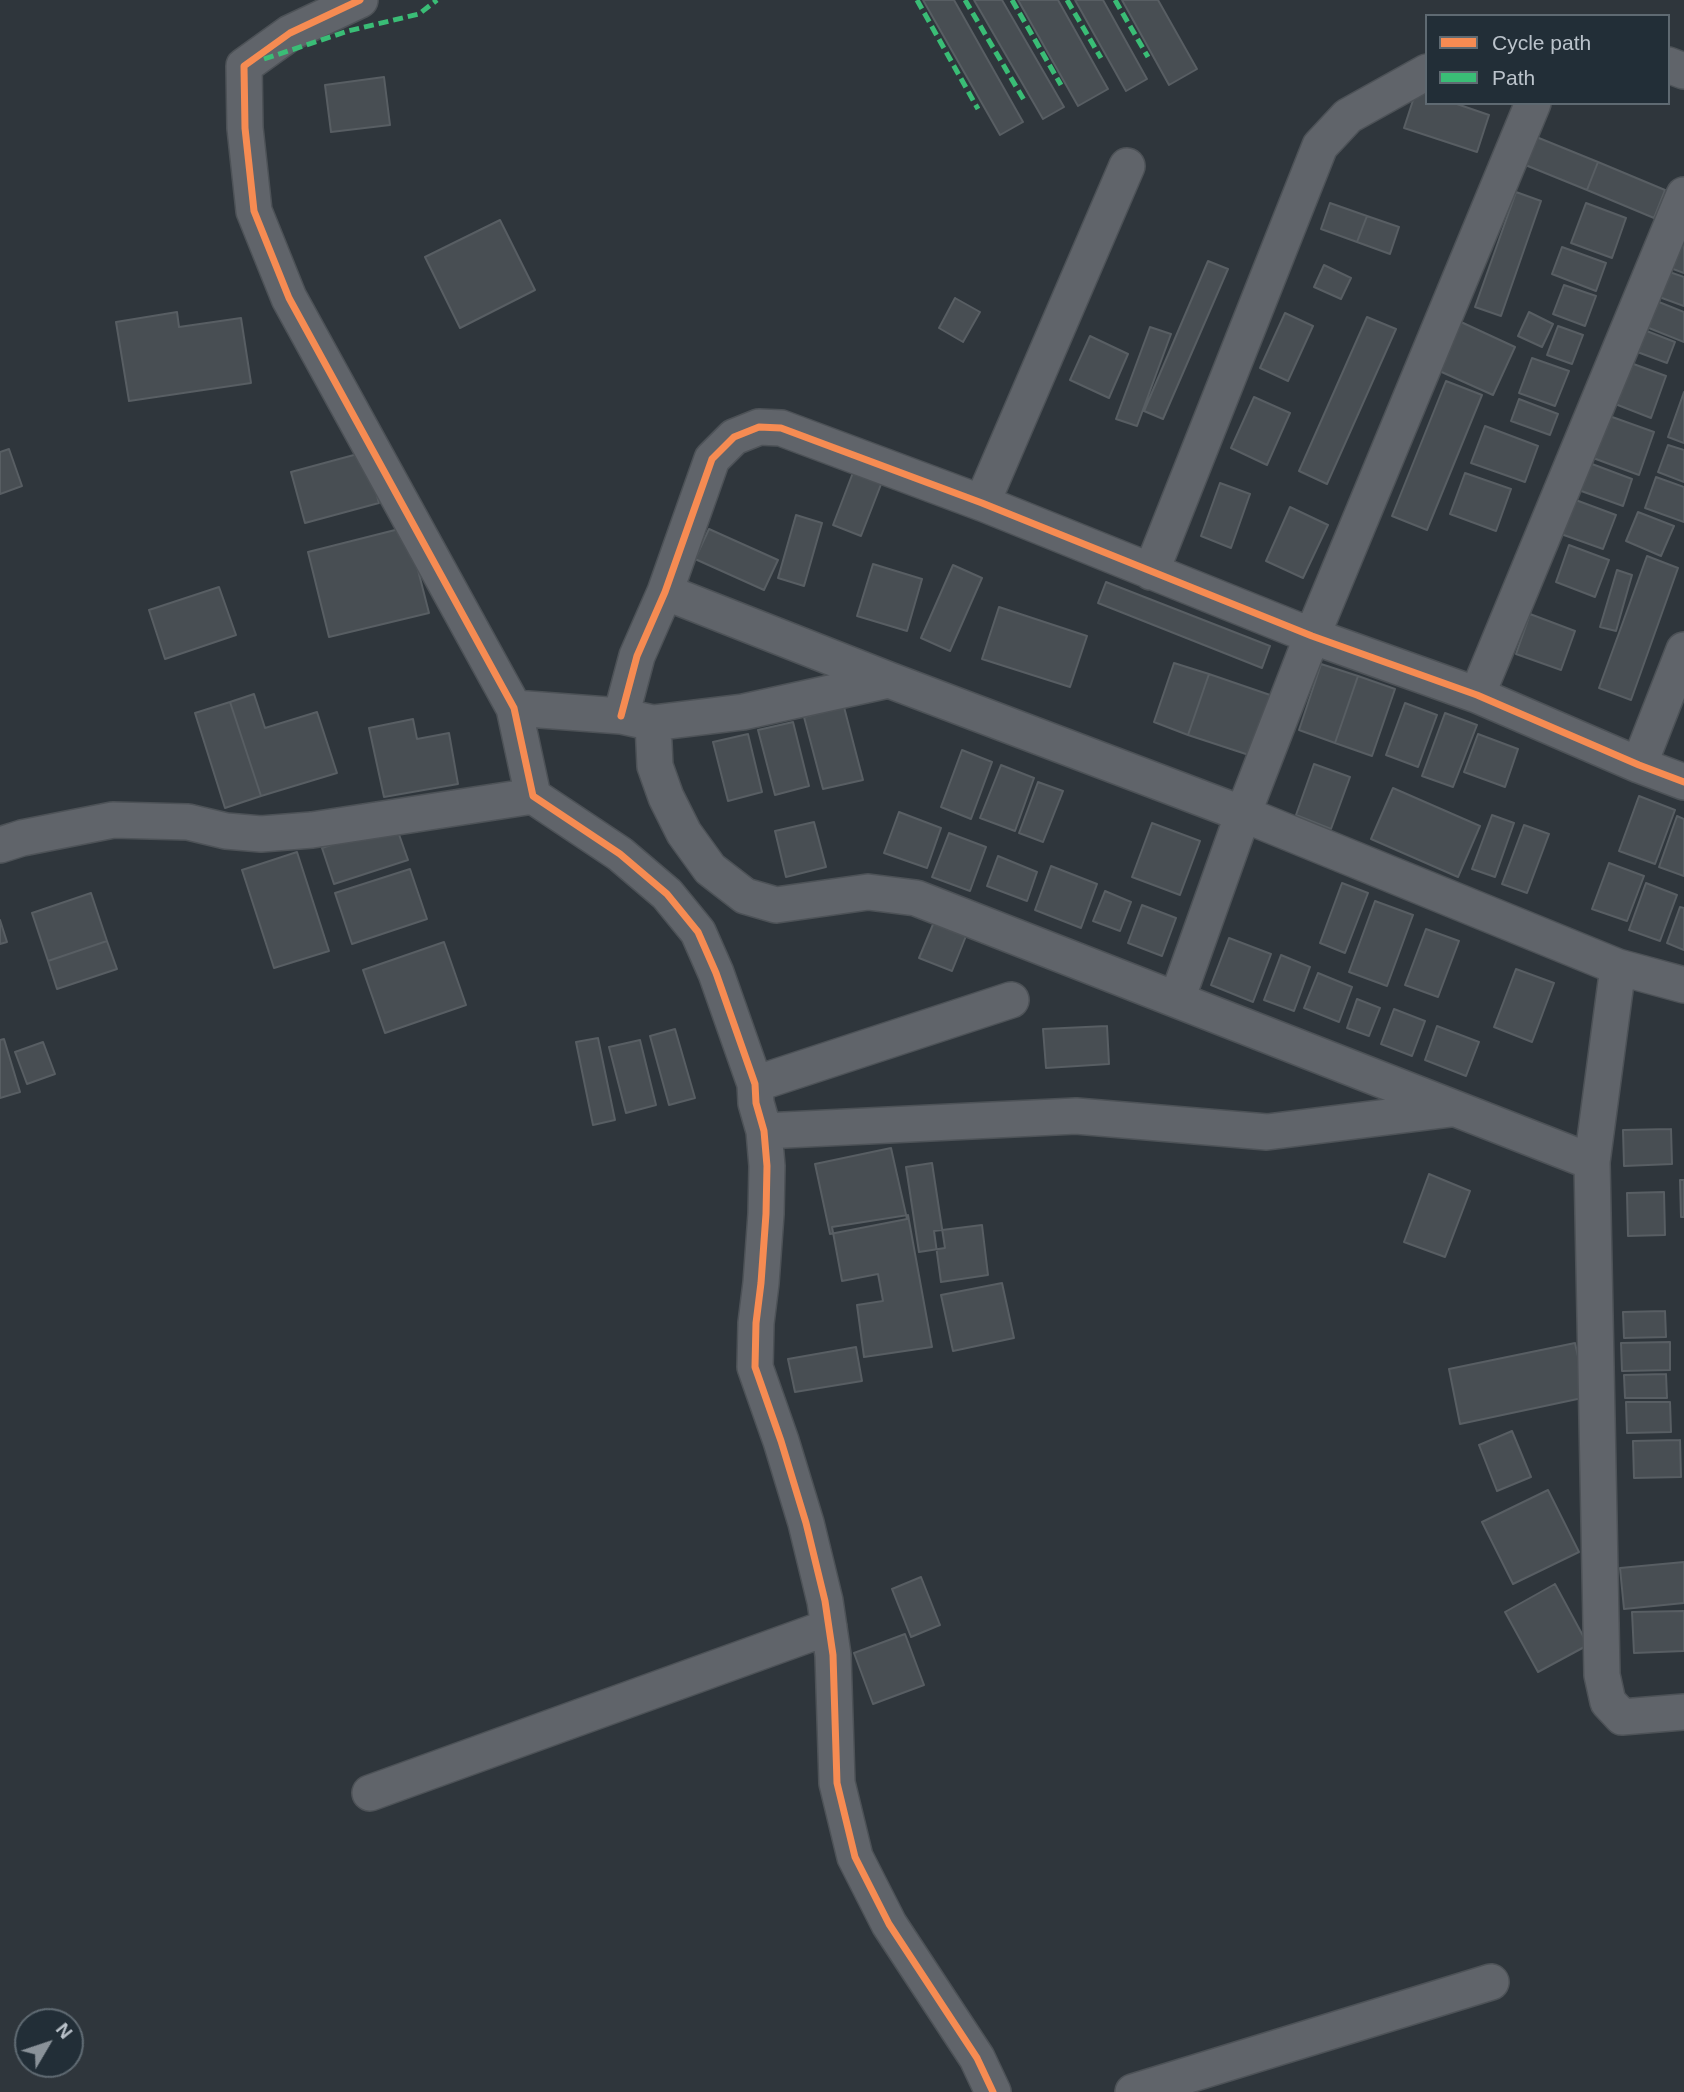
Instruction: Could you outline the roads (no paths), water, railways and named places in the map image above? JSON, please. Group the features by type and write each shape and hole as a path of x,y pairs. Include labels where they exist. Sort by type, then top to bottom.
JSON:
{"street":[{"path":"360,0 290,33 244,66 245,128 254,211 289,298 514,708 533,796"},
{"path":"1151,572 1320,146 1348,116 1425,73"},
{"path":"1177,999 1243,814 1312,636 1532,105"},
{"path":"982,503 1127,166"},
{"path":"1477,695 1684,195"},
{"path":"1592,1162 916,898 868,892 776,905 745,896 710,869 684,833 666,797 637,719 637,656 665,592 712,459 734,437 759,427 782,428 982,503 1312,636 1477,695 1684,782"},
{"path":"665,592 1243,814 1618,967 1684,985"},
{"path":"1639,765 1684,650"},
{"path":"514,708 637,719 743,712 889,680"},
{"path":"0,845 113,820 188,822 226,831 261,834 312,830 533,796 620,853 667,894 698,932 716,972 755,1084 756,1103 764,1131 767,1166 766,1214 756,1323 755,1367 806,1523 825,1601 833,1655 837,1783 855,1857 889,1924 977,2058 993,2092"},
{"path":"1618,967 1592,1162 1602,1675 1608,1702 1622,1717 1684,1712"},
{"path":"755,1084 1011,1000"},
{"path":"764,1131 1076,1115 1267,1132 1455,1109"},
{"path":"370,1793 829,1627"},
{"path":"1133,2092 1491,1982"}]}
